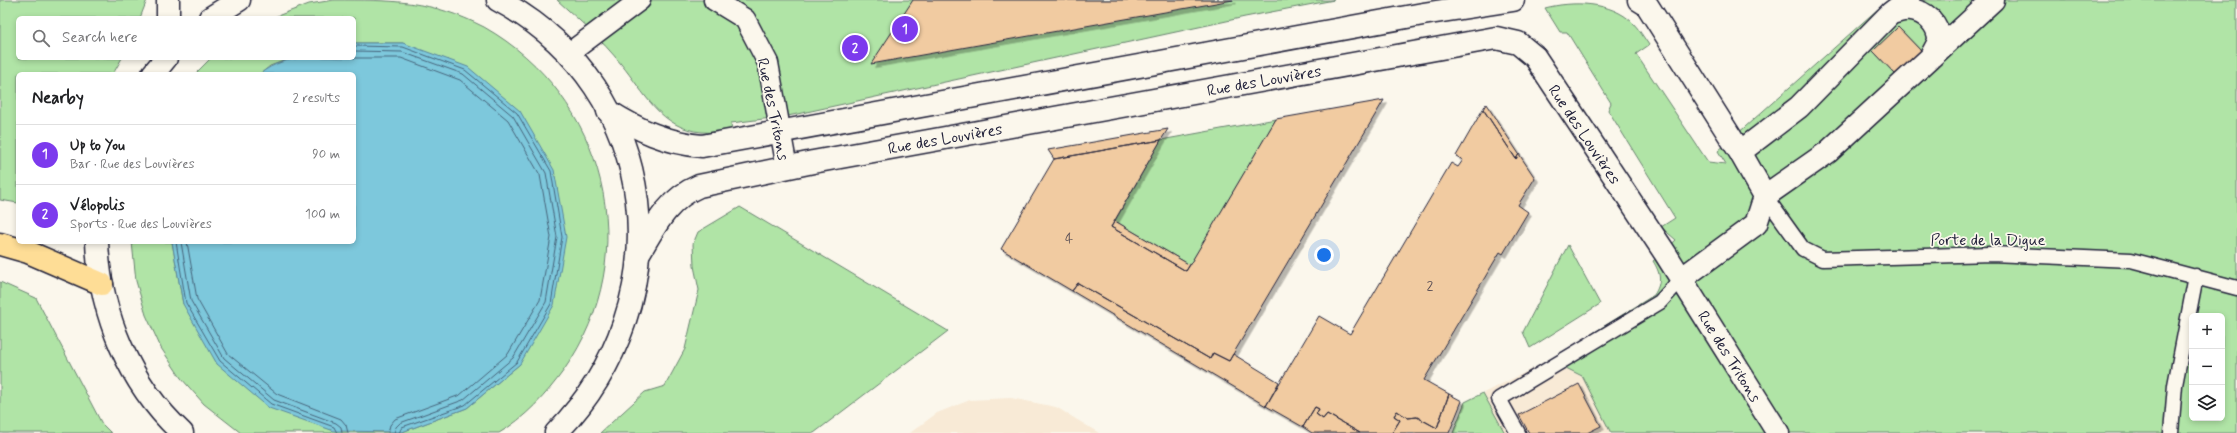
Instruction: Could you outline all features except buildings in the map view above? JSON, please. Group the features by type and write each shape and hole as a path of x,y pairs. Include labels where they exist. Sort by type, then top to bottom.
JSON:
{"highway":[{"path":"0,244 28,252 102,284"}],"street":[{"path":"168,0 168,16"},
{"path":"213,16 239,0"},
{"path":"498,0 529,19 568,54 592,85 608,111 626,153 634,183 639,213 639,253 631,305 616,348 602,375 575,412 556,433"},
{"path":"568,54 640,0"},
{"name":"Rue des Tritons","path":"714,0 744,20 768,63 786,168"},
{"path":"608,111 643,131 663,139 686,145 702,146 781,133 1416,15 1512,0"},
{"path":"1639,0 1647,5 1740,152 1765,196"},
{"path":"1680,279 1756,224 1765,196 1838,143 1993,0"},
{"path":"1740,152 1799,106 1900,7 1919,12 1931,20 1936,29 1939,41 1931,57"},
{"name":"Rue des Louvières","path":"639,253 661,215 686,191 699,186 786,168 1496,38 1518,43 1534,58 1680,279"},
{"path":"98,244 102,284 113,328 129,364 154,402 182,433"},
{"name":"Rue des Tritons","path":"1680,279 1778,433"},
{"path":"569,433 575,412"}],"lane":[{"name":"Porte de la Digue","path":"1765,196 1803,249 1823,259 1991,254 2131,260 2237,288"},
{"path":"2171,433 2175,385 2196,276"},
{"path":"1518,433 1499,399 1660,302 1680,279"}],"shaded area":[{"path":"1550,360 1628,400 1648,433 1453,433 1465,402"},
{"path":"1011,398 1056,407 1099,433 910,433 937,413 970,400"}],"green space":[{"path":"0,0 147,0 141,16 16,16 16,60 121,60 114,72 16,72 16,203 0,200"},
{"path":"334,0 374,0 411,3 446,11 484,27 526,57 560,93 585,135 600,181 607,229 603,277 589,325 564,370 550,388 526,413 499,433 241,433 204,404 181,378 161,348 146,315 136,281 132,244 172,244 183,304 402,432 467,408 520,364 403,43 356,43 356,16 277,16 309,4"},
{"path":"557,0 1334,0 1245,17 788,116 731,123 732,131 702,132 675,124 664,117 606,47"},
{"path":"1888,0 2237,0 2237,433 1611,433 1582,376 1550,360 1654,295 1660,278 1653,261 1676,240 1661,227 1675,218 1608,110 1611,103 1567,32 1560,32 1545,8 1567,4 1603,7 1614,10 1633,23 1649,45 1636,54 1708,162 1726,164 1718,151"},
{"path":"209,60 286,60 270,66 262,72 197,72"},
{"path":"1276,119 1190,265 1115,221 1161,140"},
{"path":"740,207 948,331 814,433 600,433 645,392 665,386 685,349 699,290 694,266 693,244 698,232"},
{"path":"1568,245 1600,304 1530,348 1523,332"},
{"path":"0,282 36,298 102,424 111,433 0,433"},
{"path":"1483,393 1505,433 1453,433 1465,402"}],"water":[{"path":"356,43 403,43 468,67 520,111 554,170 566,237 554,305 520,364 467,408 402,432 334,431 269,408 217,364 183,304 172,244 356,244 356,72 263,72 281,62 289,60 356,60"}],"place":[{"name":"Up to You","path":"905,29"},
{"name":"Vélopolis","path":"855,48"}]}
